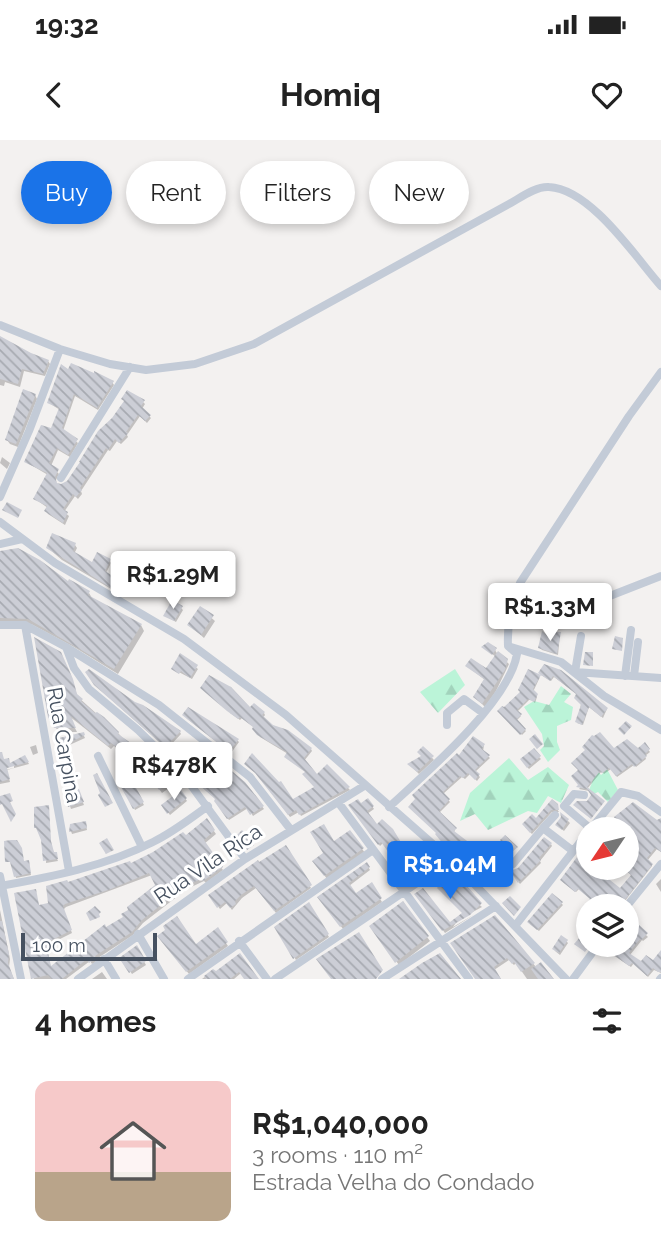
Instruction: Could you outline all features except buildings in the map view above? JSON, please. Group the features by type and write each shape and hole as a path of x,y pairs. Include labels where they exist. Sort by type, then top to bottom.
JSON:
{"street":[{"path":"0,325 90,359 146,370 176,368 203,362 254,344 485,216 542,188 550,187 566,193 599,215 627,243 661,286"},
{"path":"0,497 30,431 60,349"},
{"path":"61,478 131,367"},
{"path":"389,807 483,713 499,693 516,663 517,654 508,646 508,622 513,598 520,583 629,416 661,372"},
{"path":"0,522 90,585 184,639 286,715 451,860 566,979"},
{"path":"0,544 22,539"},
{"path":"508,622 574,610 661,576"},
{"path":"550,631 551,615"},
{"path":"0,625 25,625 66,647 159,705 229,760 262,790 291,830"},
{"name":"Rua Carpina","path":"25,625 69,871"},
{"path":"630,676 631,630"},
{"path":"575,672 581,636"},
{"path":"630,676 638,642"},
{"path":"508,646 556,659 604,696 661,730"},
{"path":"66,647 74,668 89,689 157,747 182,773 245,859"},
{"path":"575,672 661,678"},
{"path":"447,724 447,713 466,695 483,713"},
{"path":"98,755 142,847"},
{"name":"Rua Vila Rica","path":"78,979 245,859 364,786"},
{"path":"601,817 621,792 638,796 661,812"},
{"path":"576,817 564,806 574,794 584,795"},
{"path":"338,802 469,979"},
{"path":"21,979 1,882 69,871 142,847 208,806"},
{"path":"513,864 555,815"},
{"path":"543,828 573,851"},
{"path":"515,926 576,847"},
{"path":"188,979 373,850"},
{"path":"275,979 451,860"},
{"path":"637,894 661,864"},
{"path":"382,979 496,906"},
{"path":"138,934 164,979"},
{"path":"239,942 267,979"},
{"path":"573,979 589,957"},
{"path":"104,958 116,979"}],"green space":[{"path":"455,669 465,685 438,713 420,692"},
{"path":"561,686 571,694 564,702 573,707 571,720 557,726 560,750 548,762 540,750 544,746 542,734 524,707 534,701 549,705"},
{"path":"509,758 528,780 548,767 569,785 561,803 548,796 537,813 528,811 488,830 475,814 460,821 470,793"},
{"path":"607,769 618,790 608,802 598,792 594,794 589,790 597,770 601,775"}]}
